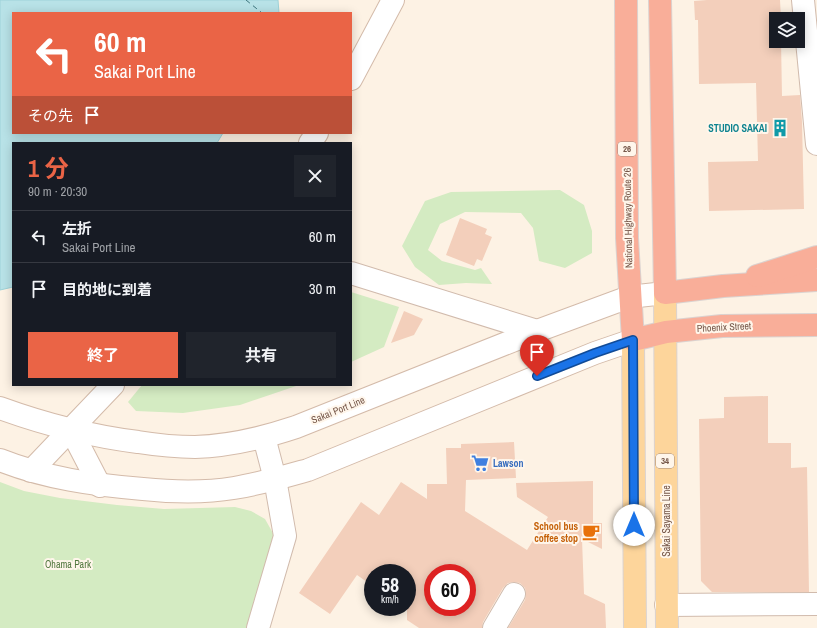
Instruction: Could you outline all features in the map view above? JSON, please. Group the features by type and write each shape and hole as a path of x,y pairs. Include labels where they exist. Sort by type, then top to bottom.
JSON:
{"highway":[{"name":"National Highway Route 26","path":"626,0 627,238 629,297 633,340"},
{"path":"660,0 665,293 723,286 817,280"},
{"path":"723,286 817,257"},
{"name":"Phoenix Street","path":"633,340 666,332 722,326 817,326"}],"main road":[{"path":"352,77 393,0"},
{"path":"803,0 817,144"},
{"path":"352,273 537,331"},
{"name":"Sakai Port Line","path":"0,408 71,430 120,440 171,447 225,445 264,437 296,427 537,331 629,297 665,293"},
{"name":"Sakai Sayama Line","path":"665,293 666,628"},
{"path":"0,460 31,471 100,486 163,491 232,489 308,470 595,353 633,340 635,628"},
{"path":"31,471 112,386"},
{"path":"71,430 100,486"},
{"path":"258,628 285,536 276,479 264,437"},
{"path":"494,628 514,594"},
{"path":"666,605 817,604"}],"green space":[{"path":"560,190 584,205 592,231 592,253 565,268 539,261 533,228 521,213 465,212 440,224 428,250 442,261 475,270 481,268 492,284 466,283 439,285 415,267 402,246 425,201 451,192"},
{"path":"352,292 399,307 384,347 352,362"},
{"path":"141,386 296,386 240,405 183,413 136,411 128,402"},
{"name":"Ohama Park","path":"0,482 24,491 60,498 117,505 164,509 235,507 251,511 265,519 274,535 246,628 0,628"}],"water":[{"path":"0,0 278,0 279,12 12,12 12,134 222,134 218,142 12,142 12,287 0,290"}],"building":[{"path":"780,0 781,12 769,12 769,48 781,48 782,96 800,95 804,209 709,211 708,162 758,161 756,83 699,84 698,20 695,20 694,1"},
{"path":"460,218 487,229 485,234 492,237 482,261 477,259 474,266 446,255"},
{"path":"404,311 423,319 414,335 391,343"},
{"path":"768,396 768,443 791,443 791,468 807,467 809,592 712,592 701,581 699,419 724,418 724,397"},
{"path":"514,442 516,478 466,480 465,511 527,550 548,517 517,497 516,483 593,481 593,523 602,523 602,549 582,539 584,594 605,604 606,628 508,628 525,600 526,594 525,588 520,583 514,582 508,583 503,588 483,622 482,628 419,628 407,620 407,616 416,616 416,564 364,564 364,580 357,575 330,614 299,593 361,502 379,515 401,482 427,499 427,484 447,484 446,448 461,448 461,444"}],"ferry route":[{"path":"246,0 261,12"}],"place":[{"name":"STUDIO SAKAI","path":"780,128"},
{"name":"Lawson","path":"480,463"},
{"name":"School bus coffee stop","path":"591,532"}],"route":[{"path":"537,376 633,340 634,525"}]}
